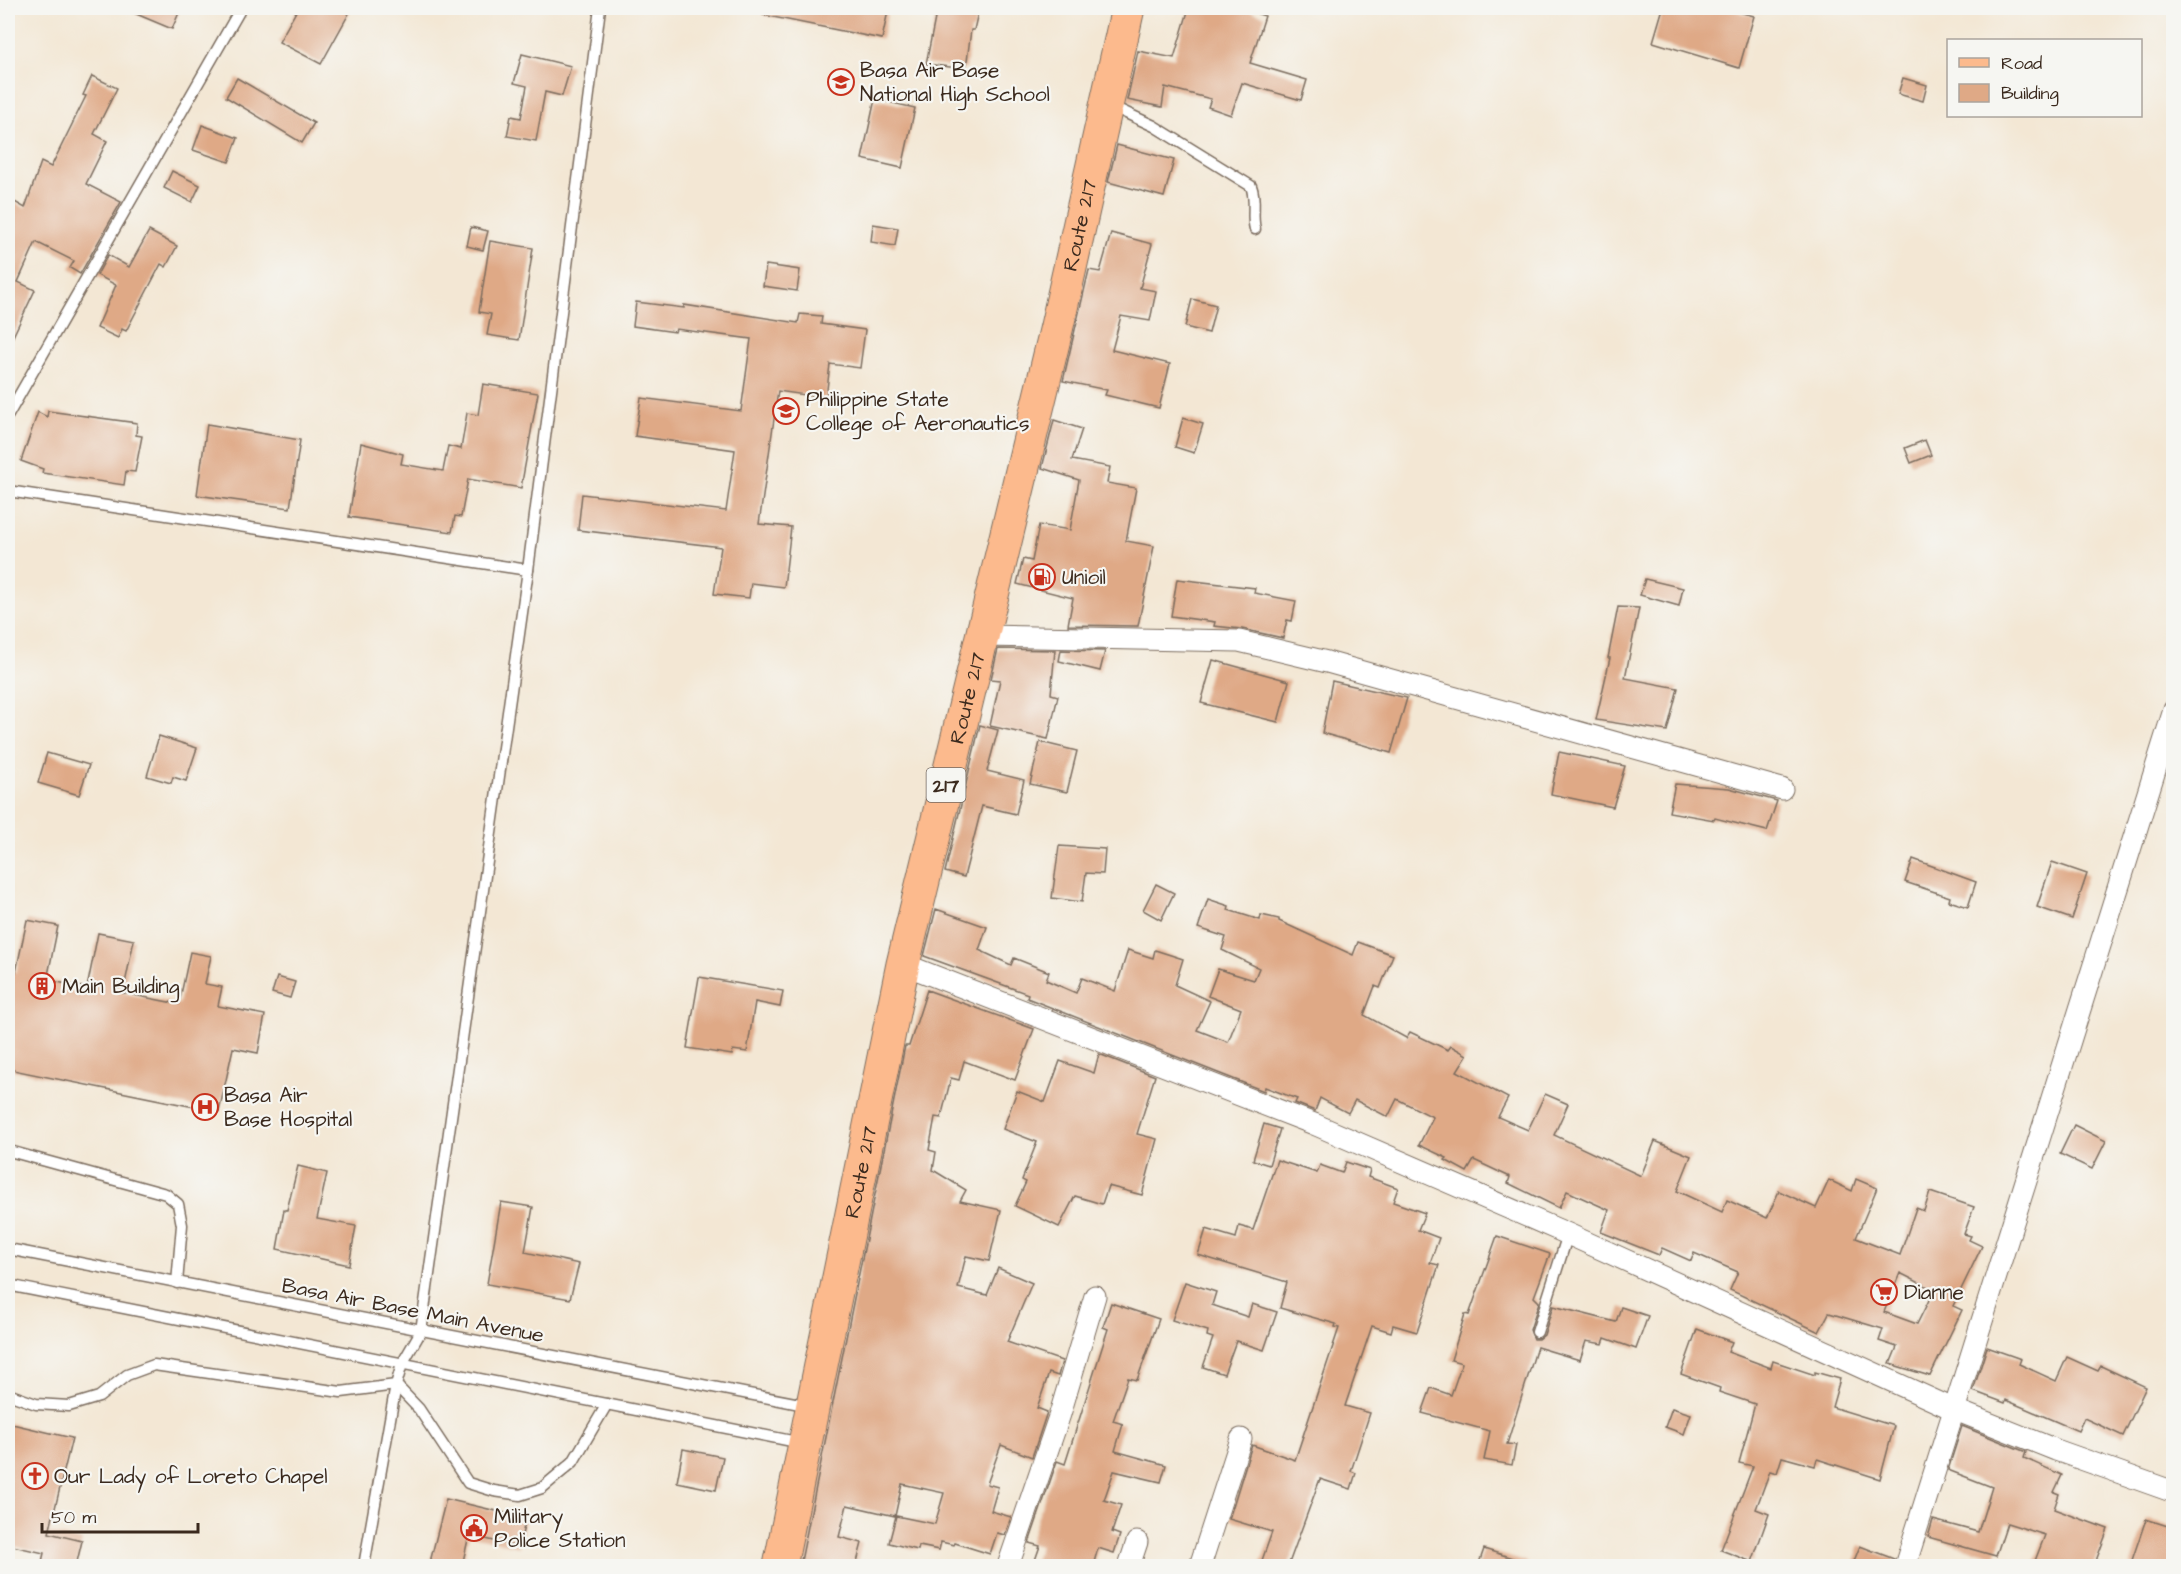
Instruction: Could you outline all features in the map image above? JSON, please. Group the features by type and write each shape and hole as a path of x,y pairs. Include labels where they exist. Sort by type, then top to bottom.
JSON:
{"main road":[{"name":"Route 217","path":"780,1566 903,964 983,636 1128,8"}],"street":[{"path":"983,636 1239,641 1327,662 1782,789"},
{"path":"1905,1566 2174,710"},
{"path":"903,964 1314,1124 1568,1234 1953,1409 2056,1450 2174,1492"},
{"path":"1008,1566 1060,1414 1095,1296"},
{"path":"1200,1566 1241,1439"},
{"path":"1129,1566 1137,1542"}],"lane":[{"path":"8,415 241,8"},
{"path":"364,1566 396,1385 402,1364 422,1331 528,570 600,8"},
{"path":"1106,104 1154,126 1251,186 1256,198 1253,221 1255,229"},
{"path":"8,491 528,570"},
{"path":"8,1153 13,1152 166,1194 178,1204 182,1225 177,1283"},
{"path":"1537,1332 1568,1234"},
{"name":"Basa Air Base Main Avenue","path":"8,1249 811,1407"},
{"path":"8,1285 805,1444"},
{"path":"8,1394 36,1404 69,1406 99,1396 127,1375 154,1365 341,1392 396,1385"},
{"path":"396,1385 419,1409 468,1483 494,1491 520,1495 542,1488 573,1462 607,1404"}],"building":[{"path":"122,8 181,8 172,29"},
{"path":"298,8 352,8 321,64 279,42"},
{"path":"764,8 873,8 888,11 882,39 763,15"},
{"path":"937,8 979,8 974,30 971,30 966,69 926,64"},
{"path":"1189,8 1240,8 1265,16 1250,63 1307,80 1301,100 1242,83 1231,115 1208,107 1211,99 1165,87 1162,107 1127,100 1138,51 1174,58"},
{"path":"1663,8 1724,8 1754,16 1739,68 1653,42"},
{"path":"522,54 571,66 562,96 545,92 536,141 507,136 511,116 521,118 527,86 514,83"},
{"path":"92,76 117,88 94,134 107,141 86,184 121,202 80,274 70,268 74,261 36,242 18,282 35,290 8,347 8,198 25,208 41,162 51,167 86,96 83,95"},
{"path":"237,78 314,123 302,143 226,97"},
{"path":"1903,78 1927,85 1923,101 1898,94"},
{"path":"875,99 915,108 902,168 862,159"},
{"path":"202,125 238,138 229,162 193,150"},
{"path":"1117,145 1174,160 1164,197 1108,182"},
{"path":"172,171 200,185 192,202 164,188"},
{"path":"873,224 898,228 895,246 871,242"},
{"path":"471,227 488,231 483,250 467,246"},
{"path":"149,231 177,246 166,267 161,264 126,331 122,329 118,338 97,328 116,285 97,275 108,255 129,267"},
{"path":"1111,233 1152,244 1140,288 1156,291 1150,321 1121,316 1112,350 1170,364 1159,408 1105,395 1107,390 1063,381 1089,270 1100,272"},
{"path":"490,241 533,248 519,340 487,335 491,314 479,312"},
{"path":"766,265 800,270 797,291 763,286"},
{"path":"1192,299 1216,305 1209,333 1185,327"},
{"path":"636,302 684,308 684,305 798,323 800,314 822,316 821,324 865,330 860,368 830,364 826,398 778,391 759,524 791,527 784,587 751,583 749,598 714,594 721,547 578,530 582,494 726,511 735,450 635,436 641,398 741,411 751,339 633,326"},
{"path":"483,384 538,393 521,488 468,479 461,517 455,516 452,532 349,517 361,443 403,454 401,464 443,471 448,446 461,449 467,413 478,415"},
{"path":"48,411 137,423 136,435 142,436 135,472 126,471 124,485 42,473 43,469 21,461 38,412 47,417"},
{"path":"1183,418 1203,424 1194,453 1175,447"},
{"path":"1054,420 1082,429 1072,460 1110,467 1107,483 1136,488 1126,541 1154,546 1138,626 1068,625 1073,598 1017,584 1023,559 1032,561 1039,525 1070,530 1079,480 1042,468"},
{"path":"207,424 300,440 290,508 197,495"},
{"path":"1925,440 1931,455 1911,463 1905,448"},
{"path":"1177,579 1255,588 1254,593 1296,601 1292,621 1287,620 1283,638 1242,629 1214,626 1215,622 1171,616"},
{"path":"1645,579 1683,588 1679,606 1640,595"},
{"path":"1618,607 1639,608 1625,678 1678,688 1667,731 1596,720 1610,658 1608,658"},
{"path":"998,649 1055,650 1051,694 1058,696 1048,739 990,726 1000,680 991,679"},
{"path":"1061,650 1105,651 1100,671 1059,661"},
{"path":"1213,660 1289,681 1278,722 1201,703"},
{"path":"1332,681 1407,698 1391,753 1322,733"},
{"path":"980,725 998,730 987,771 1024,780 1016,814 982,806 964,877 945,872"},
{"path":"159,736 197,748 186,781 173,777 171,783 147,776"},
{"path":"1040,742 1077,751 1067,792 1030,784"},
{"path":"1559,752 1625,766 1613,807 1551,794"},
{"path":"47,753 89,765 79,795 38,783"},
{"path":"1675,784 1729,788 1777,801 1767,831 1715,818 1714,820 1669,812"},
{"path":"1059,846 1105,849 1103,874 1086,873 1082,902 1052,898"},
{"path":"1913,859 1976,882 1968,907 1949,901 1950,897 1905,882"},
{"path":"2052,862 2087,874 2072,919 2037,907"},
{"path":"1156,884 1174,893 1161,920 1143,910"},
{"path":"1208,899 1229,906 1228,910 1260,920 1261,915 1279,919 1353,955 1358,942 1393,955 1380,988 1375,986 1364,1015 1406,1038 1410,1032 1448,1050 1451,1046 1467,1055 1457,1071 1508,1098 1498,1117 1528,1130 1545,1094 1568,1104 1554,1135 1641,1176 1655,1141 1691,1156 1677,1191 1722,1212 1727,1200 1767,1218 1779,1191 1816,1208 1829,1180 1852,1191 1856,1179 1877,1188 1856,1238 1900,1255 1916,1208 1924,1211 1930,1192 1974,1207 1964,1234 1971,1236 1969,1240 1982,1246 1953,1306 1962,1310 1930,1376 1890,1364 1897,1347 1879,1341 1883,1329 1829,1313 1819,1332 1730,1290 1738,1272 1694,1253 1691,1261 1662,1248 1659,1255 1601,1232 1609,1210 1567,1191 1559,1208 1508,1183 1510,1177 1474,1160 1467,1172 1445,1160 1447,1158 1419,1145 1433,1117 1397,1099 1388,1117 1355,1100 1348,1113 1320,1098 1315,1111 1295,1103 1297,1099 1265,1087 1264,1091 1027,998 1028,994 924,956 936,909 987,927 979,950 1011,965 1014,958 1049,972 1046,980 1076,993 1082,978 1115,991 1128,950 1153,958 1155,950 1183,959 1175,985 1210,1001 1197,1030 1228,1042 1241,1009 1208,996 1218,969 1254,980 1259,968 1222,950 1226,937 1198,928","holes":["1900,1273 1934,1290 1917,1324 1884,1312"]},
{"path":"27,920 58,926 47,980 87,988 98,933 134,940 123,993 179,1004 190,952 211,956 205,984 222,987 218,1006 265,1015 258,1053 233,1048 219,1112 8,1069 8,970 16,972"},
{"path":"277,977 295,982 290,998 272,993"},
{"path":"699,977 783,991 780,1007 755,1002 747,1052 733,1050 732,1055 687,1048"},
{"path":"927,990 1034,1029 1015,1080 964,1061 959,1080 951,1078 941,1118 935,1117 929,1150 936,1152 933,1170 966,1190 960,1201 1001,1210 989,1261 966,1256 958,1288 987,1295 998,1268 1032,1283 1007,1342 1062,1361 1058,1376 1049,1373 1037,1408 1047,1412 1032,1457 1001,1445 987,1484 998,1487 991,1511 1011,1517 1005,1535 997,1533 990,1554 955,1543 954,1545 941,1542 939,1550 919,1546 918,1550 889,1543 896,1516 935,1524 944,1493 902,1484 895,1516 847,1505 839,1537 862,1543 856,1566 800,1566 905,1046 909,1046"},
{"path":"1099,1054 1155,1076 1137,1134 1157,1139 1142,1195 1108,1186 1102,1204 1075,1196 1059,1227 1015,1206 1026,1182 1022,1180 1037,1142 1003,1129 1017,1091 1045,1102 1060,1061 1094,1073"},
{"path":"1264,1124 1280,1129 1269,1165 1253,1160"},
{"path":"2074,1125 2106,1141 2092,1169 2060,1154"},
{"path":"1277,1160 1317,1173 1320,1165 1342,1173 1346,1162 1370,1170 1368,1177 1398,1188 1393,1202 1425,1213 1418,1230 1439,1238 1430,1263 1439,1265 1417,1332 1393,1325 1391,1332 1372,1326 1345,1406 1370,1413 1351,1471 1356,1473 1351,1489 1320,1479 1288,1566 1260,1566 1272,1532 1229,1519 1252,1445 1295,1460 1339,1328 1335,1327 1336,1324 1280,1308 1287,1282 1198,1255 1206,1229 1236,1238 1239,1226 1253,1230"},
{"path":"298,1166 327,1173 317,1219 356,1226 349,1265 277,1249 284,1210 287,1210"},
{"path":"501,1202 533,1207 525,1252 579,1264 570,1299 487,1284"},
{"path":"1497,1236 1550,1254 1534,1297 1539,1302 1530,1330 1534,1339 1539,1339 1544,1335 1553,1306 1616,1322 1621,1307 1648,1316 1636,1349 1605,1338 1603,1344 1586,1341 1580,1360 1537,1347 1507,1444 1516,1445 1512,1465 1484,1460 1490,1431 1422,1413 1431,1388 1451,1395 1462,1363 1451,1360 1465,1314 1469,1315"},
{"path":"1185,1282 1216,1292 1212,1305 1248,1317 1252,1304 1277,1312 1264,1350 1236,1341 1224,1374 1203,1367 1213,1338 1207,1336 1208,1331 1172,1320"},
{"path":"1111,1303 1159,1319 1137,1380 1128,1378 1113,1421 1123,1424 1115,1451 1166,1465 1161,1482 1114,1471 1104,1500 1121,1505 1112,1532 1120,1535 1114,1553 1098,1548 1093,1566 1033,1566 1040,1546 1029,1543 1057,1461 1065,1464 1108,1329 1103,1327"},
{"path":"1697,1329 1732,1342 1728,1352 1771,1368 1773,1361 1815,1375 1815,1372 1840,1379 1832,1407 1894,1426 1880,1479 1817,1459 1815,1466 1782,1457 1777,1473 1770,1471 1756,1509 1769,1514 1752,1562 1721,1550 1753,1466 1739,1463 1755,1404 1719,1392 1720,1388 1681,1374"},
{"path":"1987,1347 2021,1359 2019,1364 2056,1381 2067,1357 2098,1371 2101,1366 2146,1387 2123,1436 2084,1418 2078,1431 2006,1400 2005,1403 1973,1391"},
{"path":"1672,1408 1691,1414 1684,1434 1665,1427"},
{"name":"Our Lady of Loreto Chapel","path":"8,1423 72,1438 49,1533 82,1541 76,1566 41,1566 44,1553 8,1545"},
{"path":"1962,1426 2026,1452 2024,1458 2062,1475 2054,1492 2059,1494 2054,1509 2108,1529 2094,1566 2033,1566 2045,1535 2007,1523 1996,1556 1928,1537 1933,1520 1978,1532 1992,1487 1948,1470"},
{"path":"683,1449 723,1457 716,1490 677,1482"},
{"name":"Military Police Station","path":"446,1499 526,1518 519,1547 469,1535 462,1566 429,1566"},
{"path":"2146,1519 2174,1528 2174,1566 2130,1566"},
{"path":"1860,1546 1894,1559 1893,1566 1852,1566"},
{"path":"1484,1549 1528,1563 1527,1566 1478,1566"}],"place":[{"name":"Basa Air Base National High School","path":"841,82"},
{"name":"Philippine State College of Aeronautics","path":"786,411"},
{"name":"Unioil","path":"1042,577"},
{"name":"Main Building","path":"42,986"},
{"name":"Basa Air Base Hospital","path":"205,1107"},
{"name":"Dianne","path":"1884,1292"},
{"name":"Our Lady of Loreto Chapel","path":"35,1476"},
{"name":"Military Police Station","path":"474,1528"}]}
